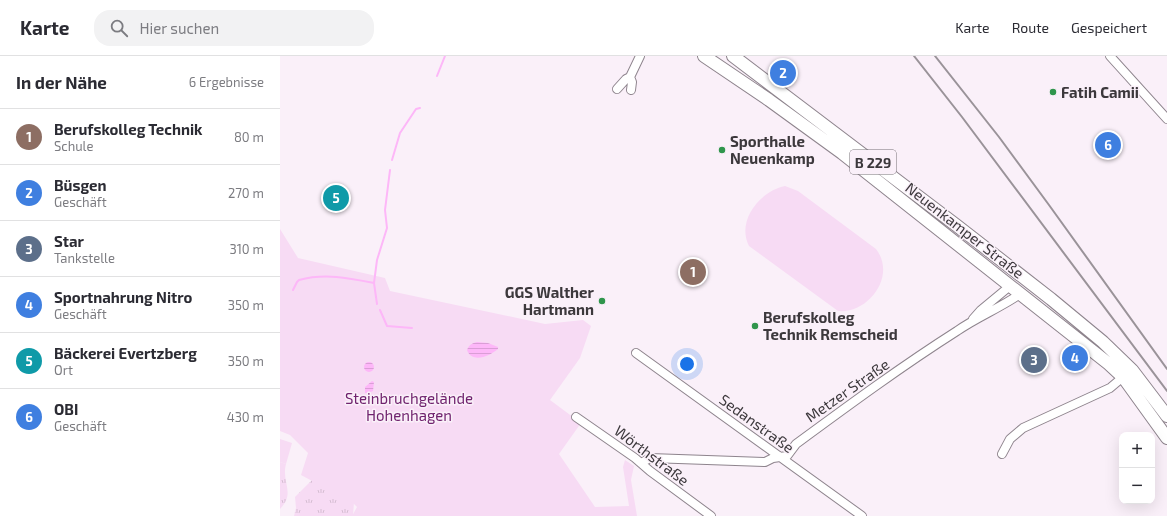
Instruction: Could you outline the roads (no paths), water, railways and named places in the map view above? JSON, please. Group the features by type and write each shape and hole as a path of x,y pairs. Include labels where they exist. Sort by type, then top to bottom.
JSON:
{"main road":[{"name":"Neuenkamper Straße","path":"704,56 842,153 1110,364 1123,377 1167,438"},
{"name":"Neuenkamper Straße","path":"733,56 1026,280 1120,356 1167,416"},
{"path":"1010,286 1026,280"},
{"path":"1020,294 1026,280"}],"street":[{"path":"617,89 626,79 630,77 640,56"},
{"path":"1110,56 1167,119"},
{"path":"630,77 632,82 631,90"},
{"name":"Metzer Straße","path":"972,321 981,310 1010,286"},
{"name":"Metzer Straße","path":"781,458 787,456 796,444 938,342 1020,294"},
{"name":"Sedanstraße","path":"636,353 862,516"},
{"path":"1002,454 1010,439 1023,428 1110,388 1123,377"},
{"name":"Wörthstraße","path":"576,417 641,463 711,516"},
{"path":"641,463 650,458 765,462 773,458 781,458"}],"waterway":[{"path":"437,76 445,56"},
{"path":"392,160 400,133 416,109 420,108"},
{"path":"377,304 374,283 377,260 387,228 385,210 390,170"},
{"path":"293,290 299,280 318,277 346,278 374,283"},
{"path":"380,310 387,326 412,328"}],"railway":[{"path":"914,56 962,117 1167,391"},
{"path":"935,56 999,137 1167,369"}],"place":[{"name":"Büsgen","path":"783,73"},
{"name":"Fatih Camii","path":"1053,92"},
{"name":"OBI","path":"1108,145"},
{"name":"Sporthalle Neuenkamp","path":"722,150"},
{"name":"Bäckerei Evertzberg","path":"336,198"},
{"name":"Berufskolleg Technik","path":"693,272"},
{"name":"GGS Walther Hartmann","path":"602,301"},
{"name":"Berufskolleg Technik Remscheid","path":"755,326"},
{"name":"Sportnahrung Nitro","path":"1075,358"},
{"name":"Star","path":"1034,360"}],"park label":[{"name":"Steinbruchgelände Hohenhagen","path":"409,406"}]}
